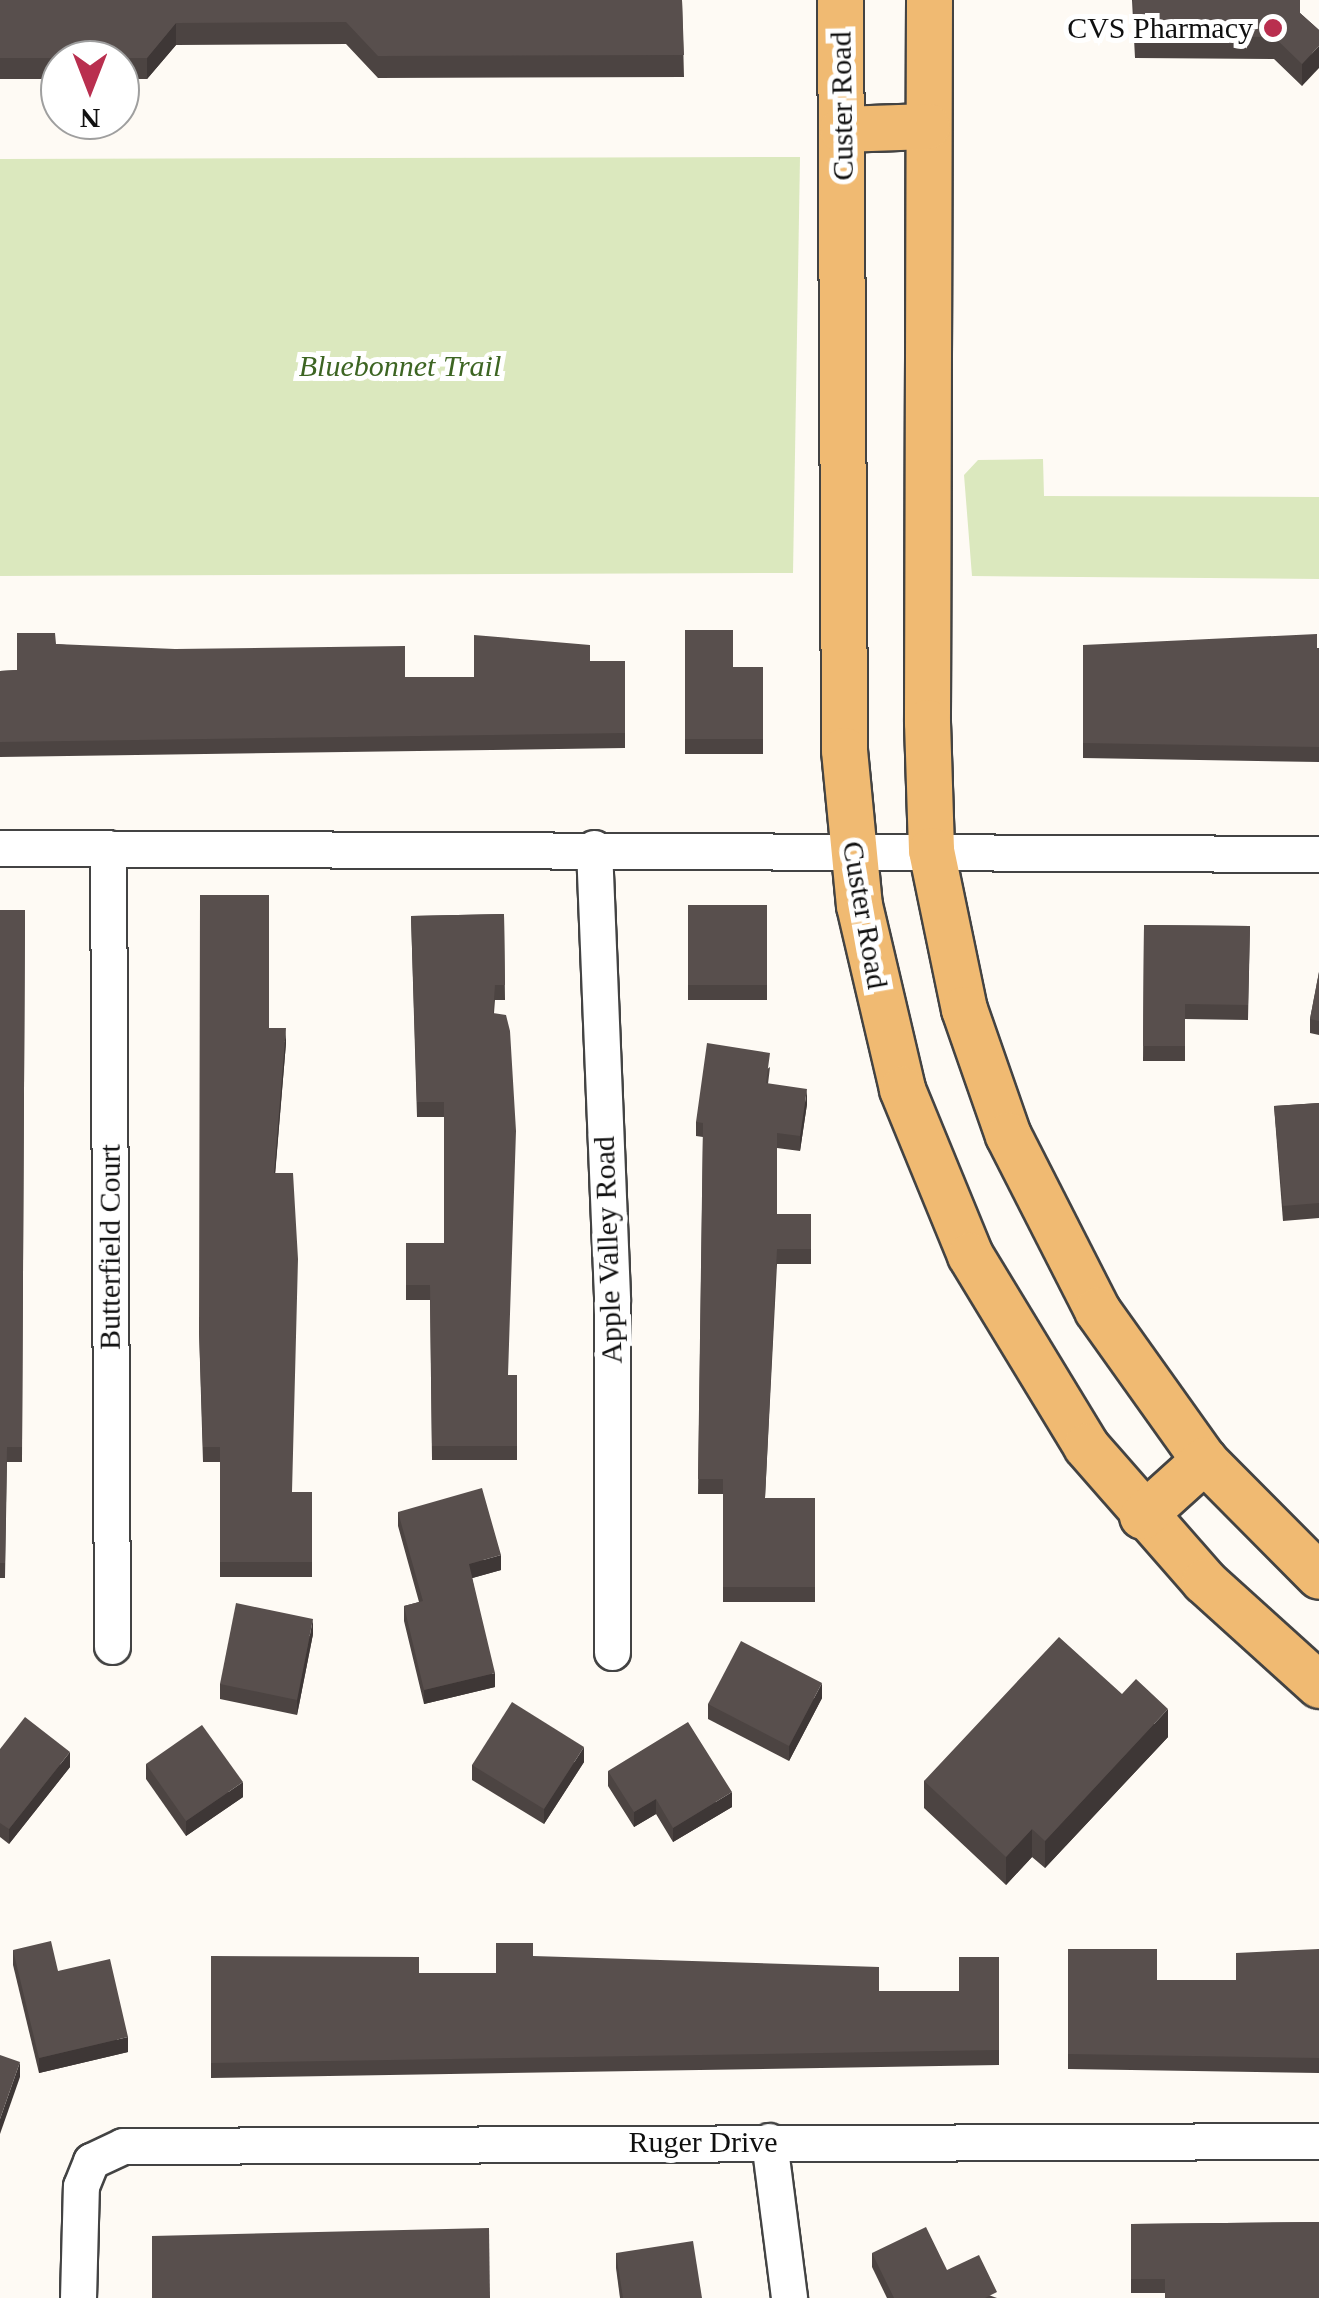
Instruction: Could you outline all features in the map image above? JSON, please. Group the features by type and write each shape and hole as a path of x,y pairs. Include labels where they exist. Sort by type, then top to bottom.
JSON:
{"main road":[{"name":"Custer Road","path":"840,0 851,848 880,1002 935,1177 1028,1361 1142,1516 1319,1685"},
{"path":"929,0 931,850 964,1009 1008,1135 1096,1310 1204,1460 1319,1576"},
{"path":"842,130 927,126"},
{"path":"1142,1516 1204,1460"}],"street":[{"path":"0,848 851,848 1319,854"},
{"name":"Butterfield Court","path":"108,848 112,1646"},
{"name":"Apple Valley Road","path":"594,848 612,1301 612,1652"},
{"path":"769,2142 789,2298"},
{"name":"Ruger Drive","path":"78,2298 76,2207 91,2161 145,2144 1319,2142"}],"green space":[{"name":"Bluebonnet Trail","path":"800,157 793,573 0,576 0,159"},
{"path":"1043,459 1044,496 1319,497 1319,579 972,576 964,475 978,460"}],"building":[{"path":"0,0 682,0 684,55 378,56 346,22 176,23 147,58 140,58 140,40 40,40 40,58 0,58"},
{"name":"CVS Pharmacy","path":"1133,0 1300,0 1300,13 1319,30 1319,46 1302,64 1274,37 1135,36"},
{"path":"685,630 733,630 733,667 763,667 763,739 685,739"},
{"path":"17,633 55,633 56,644 175,649 405,646 405,677 474,677 474,635 590,645 590,661 625,661 625,733 0,742 0,671 17,670"},
{"path":"1317,634 1319,747 1083,743 1083,645"},
{"path":"200,895 269,895 269,1028 286,1028 274,1173 293,1173 298,1259 292,1492 312,1492 312,1562 220,1562 220,1447 203,1447 199,1330"},
{"path":"688,905 767,905 767,985 688,985"},
{"path":"0,910 25,910 22,1447 7,1447 5,1563 0,1563"},
{"path":"504,914 505,985 495,985 493,1013 506,1015 510,1031 516,1131 508,1375 517,1375 517,1446 432,1446 430,1285 406,1285 406,1243 444,1243 444,1102 417,1102 411,916"},
{"path":"1144,925 1250,926 1248,1005 1185,1004 1185,1046 1143,1046"},
{"path":"1319,972 1319,1021 1310,1019"},
{"path":"707,1043 770,1053 766,1083 807,1089 800,1136 777,1133 777,1214 811,1214 811,1249 777,1249 765,1498 815,1498 815,1587 723,1587 723,1479 698,1479 703,1123 696,1122"},
{"path":"1319,1103 1319,1203 1283,1206 1274,1106"},
{"path":"482,1488 501,1555 469,1564 495,1673 424,1690 404,1606 423,1601 398,1512"},
{"path":"236,1603 313,1619 297,1700 220,1684"},
{"path":"1059,1637 1122,1694 1136,1679 1168,1709 1045,1841 1032,1829 1006,1857 924,1781"},
{"path":"741,1641 822,1683 789,1746 708,1704"},
{"path":"512,1702 584,1747 544,1809 472,1765"},
{"path":"25,1717 70,1752 9,1829 0,1823 0,1749"},
{"path":"688,1722 732,1792 673,1828 656,1799 634,1812 608,1771"},
{"path":"202,1725 243,1782 186,1821 146,1764"},
{"path":"51,1941 58,1971 110,1959 128,2037 39,2058 13,1950"},
{"path":"496,1943 533,1943 533,1956 879,1967 879,1991 959,1991 959,1957 999,1957 999,2050 211,2063 211,1956 419,1957 419,1973 496,1973"},
{"path":"1068,1949 1157,1949 1157,1980 1236,1980 1236,1953 1319,1949 1319,2058 1068,2054"},
{"path":"0,2055 20,2062 0,2119"},
{"path":"1319,2222 1319,2298 1165,2298 1165,2279 1131,2279 1131,2224"},
{"path":"926,2227 947,2270 979,2255 997,2292 985,2298 894,2298 872,2253"},
{"path":"489,2228 490,2298 152,2298 152,2236"},
{"path":"693,2241 702,2298 623,2298 616,2253"}],"place":[{"name":"CVS Pharmacy","path":"1273,28"}]}
